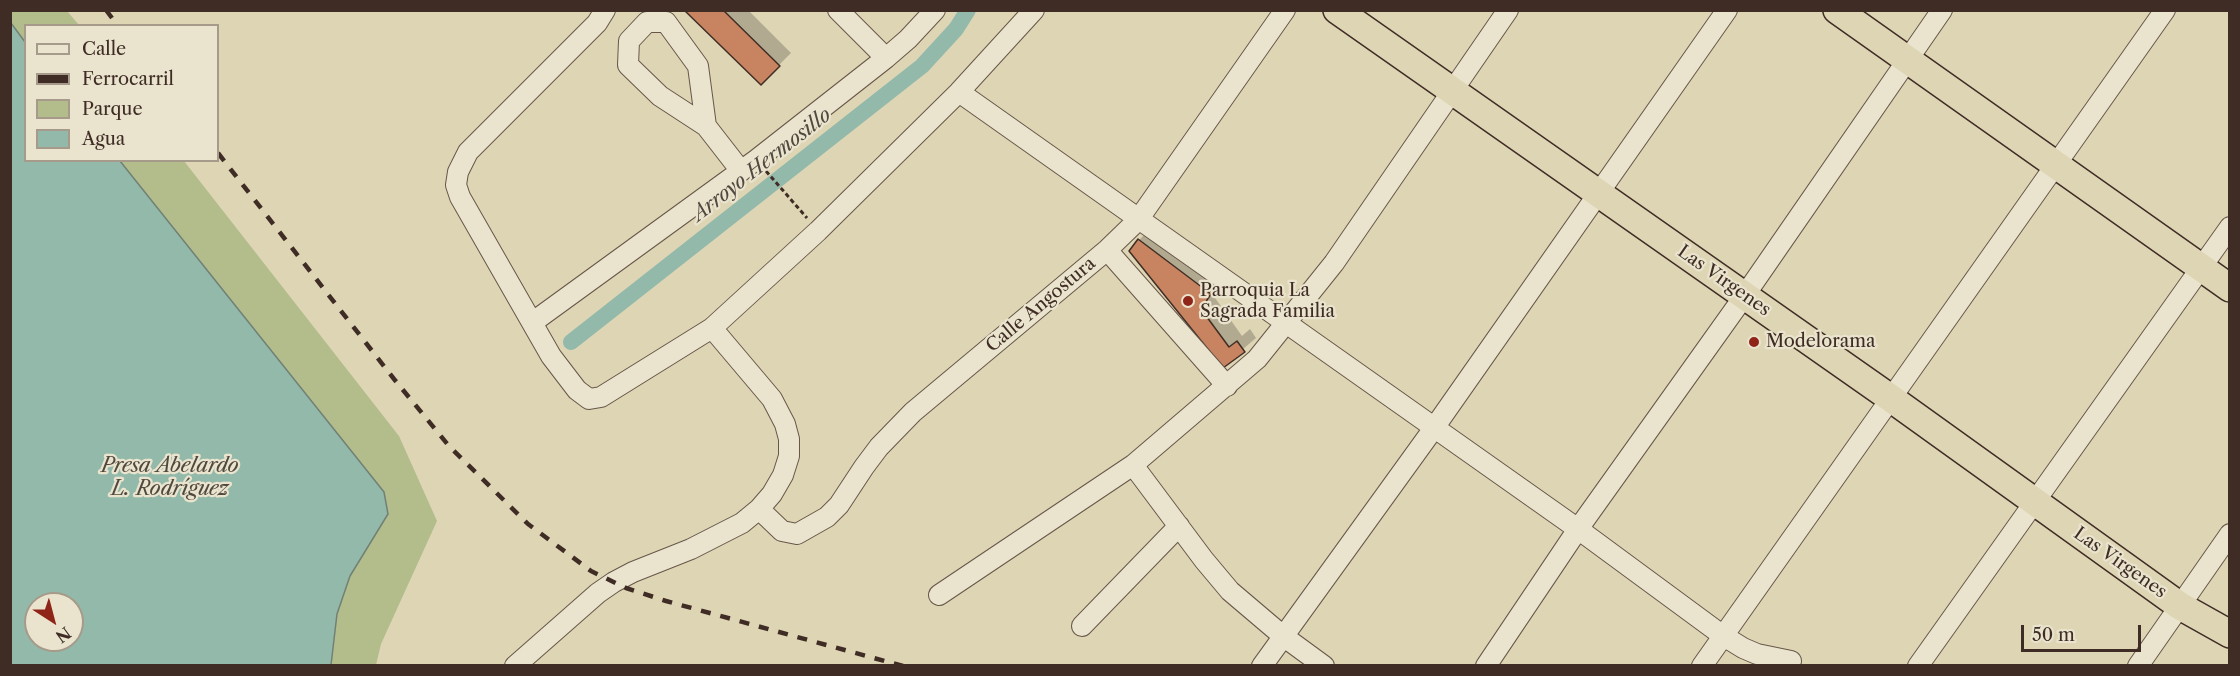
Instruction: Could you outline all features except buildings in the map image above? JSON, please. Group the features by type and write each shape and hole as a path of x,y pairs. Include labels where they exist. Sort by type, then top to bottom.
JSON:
{"highway":[{"name":"Las Virgenes","path":"1337,10 1890,397 2180,606 2229,634"},
{"path":"1837,10 2229,288"}],"street":[{"path":"605,10 597,23 477,141 462,160 456,185 460,197 551,356 577,390 589,399 601,397 712,328 818,231 959,92 1034,10"},
{"path":"838,10 886,58"},
{"path":"533,322 741,171 886,58 908,39 935,10"},
{"name":"Calle Angostura","path":"759,509 782,531 796,534 827,517 839,505 879,447 913,412 1107,250 1138,220 1285,10"},
{"path":"939,595 1132,465 1257,359 1334,263 1508,10"},
{"path":"1262,666 1434,428 1727,10"},
{"path":"1486,666 1578,529 1745,295 1942,10"},
{"path":"1702,666 1722,634 2165,10"},
{"path":"706,126 698,66 666,22 647,22 629,41 628,65 660,96 706,126 741,171"},
{"path":"959,92 1578,529 1722,634 1757,654 1791,662"},
{"path":"1918,666 2229,226"},
{"path":"1107,250 1227,386"},
{"path":"515,666 598,593 614,582 741,523 759,509 772,494 783,475 789,456 789,439 780,412 772,399 712,328"},
{"path":"1132,465 1217,576 1283,636 1324,666"},
{"path":"1082,626 1179,526"},
{"path":"2138,666 2229,534"}],"path":[{"path":"764,168 798,208"}],"green space":[{"name":"Presa Abelardo L. Rodríguez","path":"10,11 67,11 78,24 24,24 24,162 185,162 399,436 437,521 381,644 376,665 11,665"}],"water":[{"name":"Presa Abelardo L. Rodríguez","path":"11,23 24,41 24,162 121,162 384,492 388,514 350,576 337,614 331,665 11,665"}],"waterway":[{"name":"Arroyo Hermosillo","path":"571,342 922,66 956,29 968,10"}],"railway":[{"path":"106,10 116,24"},
{"path":"219,154 449,446 528,524 591,571 626,588 903,666"}],"place":[{"name":"Parroquia La Sagrada Familia","path":"1188,301"},
{"name":"Modelorama","path":"1754,342"}]}
